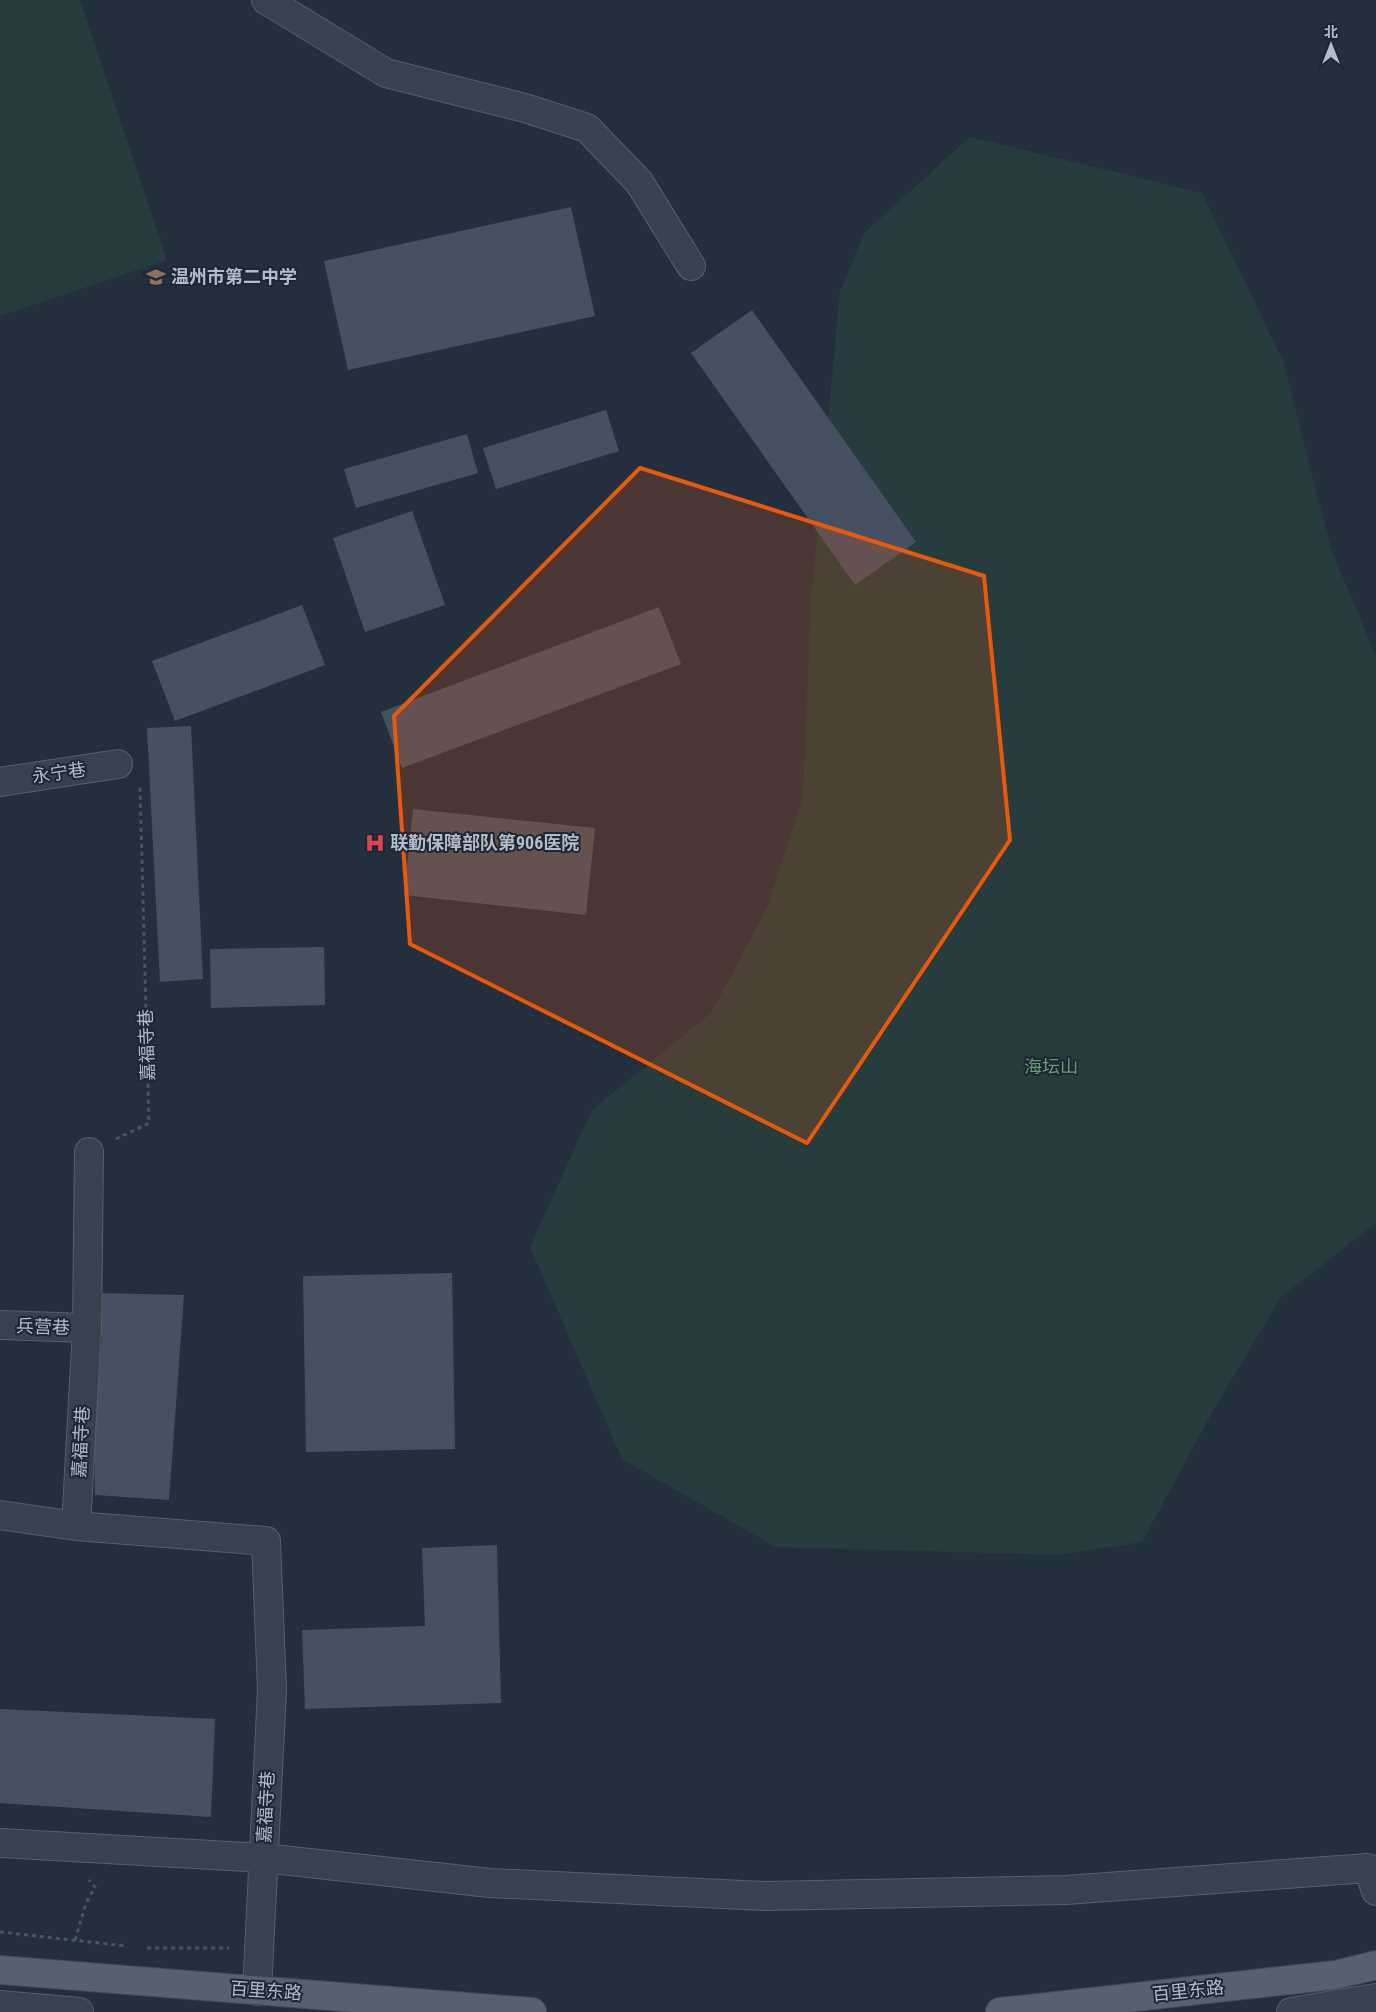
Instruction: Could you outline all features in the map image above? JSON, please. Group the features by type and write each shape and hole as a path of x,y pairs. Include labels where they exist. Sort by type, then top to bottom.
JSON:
{"main road":[{"name":"百里东路","path":"1000,2012 1335,1974 1376,1965"},
{"name":"百里东路","path":"0,1970 532,2012"}],"street":[{"path":"266,0 386,73 526,108 587,128 639,182 691,266"},
{"name":"永宁巷","path":"0,782 118,764"},
{"name":"嘉福寺巷","path":"89,1152 87,1328 76,1526 266,1541 272,1690 257,1990"},
{"name":"兵营巷","path":"0,1325 87,1328"},
{"path":"0,1515 76,1526"},
{"path":"0,1843 264,1858 490,1883 764,1896 1066,1890 1368,1868 1376,1890"},
{"path":"1291,2012 1376,1998"},
{"path":"0,2005 79,2012"}],"path":[{"name":"嘉福寺巷","path":"89,1152 149,1123 140,785 118,764"},
{"path":"58,1846 96,1887 86,1903 75,1940"},
{"path":"0,1932 132,1947"},
{"path":"141,1948 259,1948"}],"highlighted area":[{"path":"640,468 984,576 1010,840 807,1143 410,944 394,716"}],"green space":[{"path":"0,0 80,0 167,260 0,316"},
{"name":"海坛山","path":"970,137 1202,193 1283,361 1331,549 1376,656 1376,1223 1280,1298 1215,1407 1142,1542 1059,1555 776,1547 622,1459 530,1247 592,1110 711,1013 768,906 803,796 811,600 840,292 864,233"}],"building":[{"path":"571,207 595,316 348,370 324,261"},
{"path":"752,310 916,542 855,585 691,353"},
{"path":"606,410 619,451 496,489 483,448"},
{"path":"467,434 478,473 356,508 344,469"},
{"path":"412,511 445,605 365,632 333,538"},
{"path":"302,605 325,665 175,721 152,661"},
{"path":"659,607 681,664 402,768 381,712"},
{"path":"191,726 203,979 160,982 147,728"},
{"path":"413,809 595,828 586,915 404,895"},
{"path":"324,947 325,1005 211,1008 210,949"},
{"path":"452,1273 455,1449 306,1452 303,1276"},
{"path":"99,1293 184,1295 169,1500 95,1495 93,1385 99,1375 102,1338 96,1330"},
{"path":"497,1545 501,1703 305,1709 302,1630 425,1626 422,1548"},
{"path":"0,1709 215,1719 211,1817 0,1803"}],"place":[{"name":"温州市第二中学","path":"156,277"},
{"name":"联勤保障部队第906医院","path":"375,843"}]}
